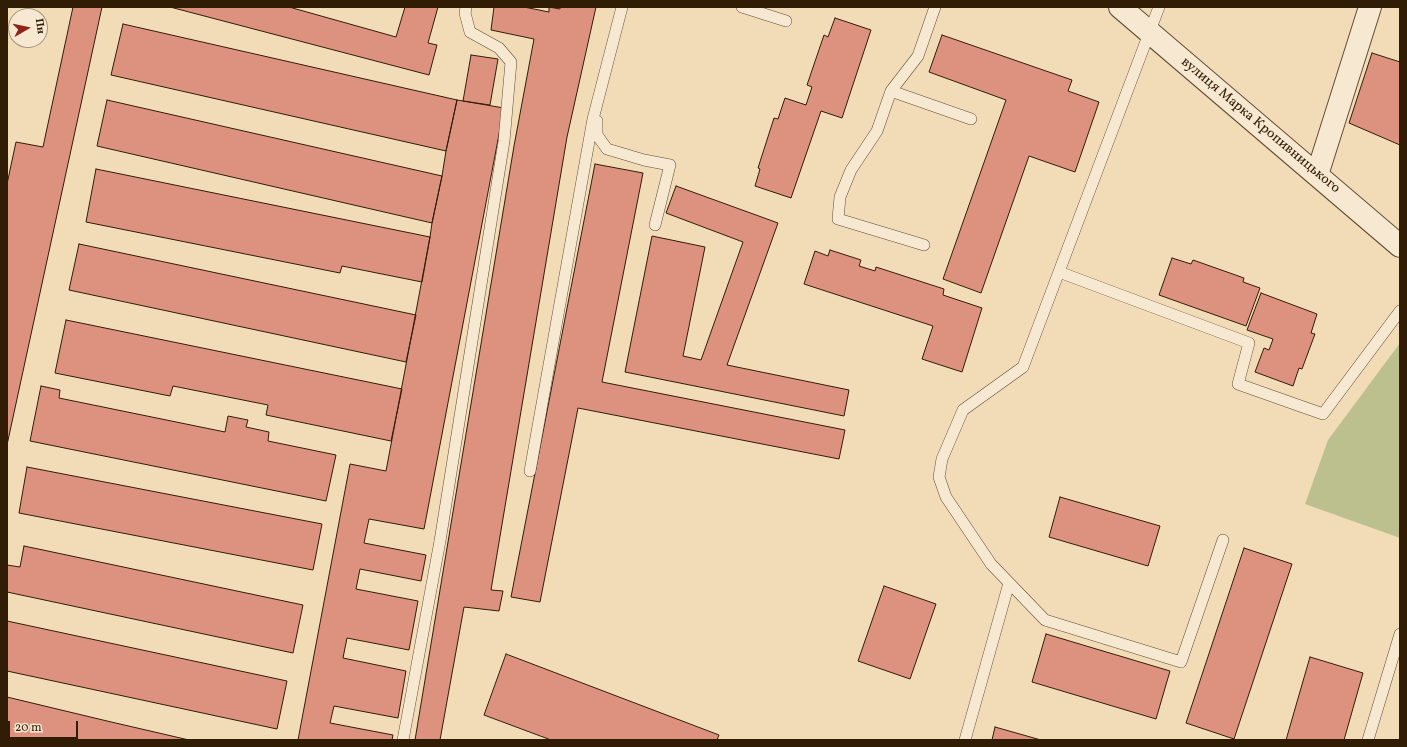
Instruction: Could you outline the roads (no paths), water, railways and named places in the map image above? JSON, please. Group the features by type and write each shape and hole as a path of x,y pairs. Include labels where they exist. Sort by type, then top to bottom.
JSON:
{"street":[{"name":"вулиця Марка Кропивницького","path":"1120,7 1400,246"},
{"path":"1317,175 1370,7"}],"lane":[{"path":"403,740 440,541 502,157 512,62 498,48 470,32 465,13 466,7"},
{"path":"530,471 593,119 622,7"},
{"path":"742,7 786,21"},
{"path":"924,245 838,218 840,197 851,170 877,131 891,91 918,56 935,7"},
{"path":"1159,7 1023,367 963,410 942,459 939,478 946,498 991,564 1045,620 1181,662 1223,540"},
{"path":"891,91 971,119"},
{"path":"597,102 598,135 607,149 644,160 670,165 655,224"},
{"path":"1059,272 1249,342 1238,384 1323,414 1400,311"},
{"path":"965,740 1009,582"},
{"path":"1368,740 1400,634"}]}
